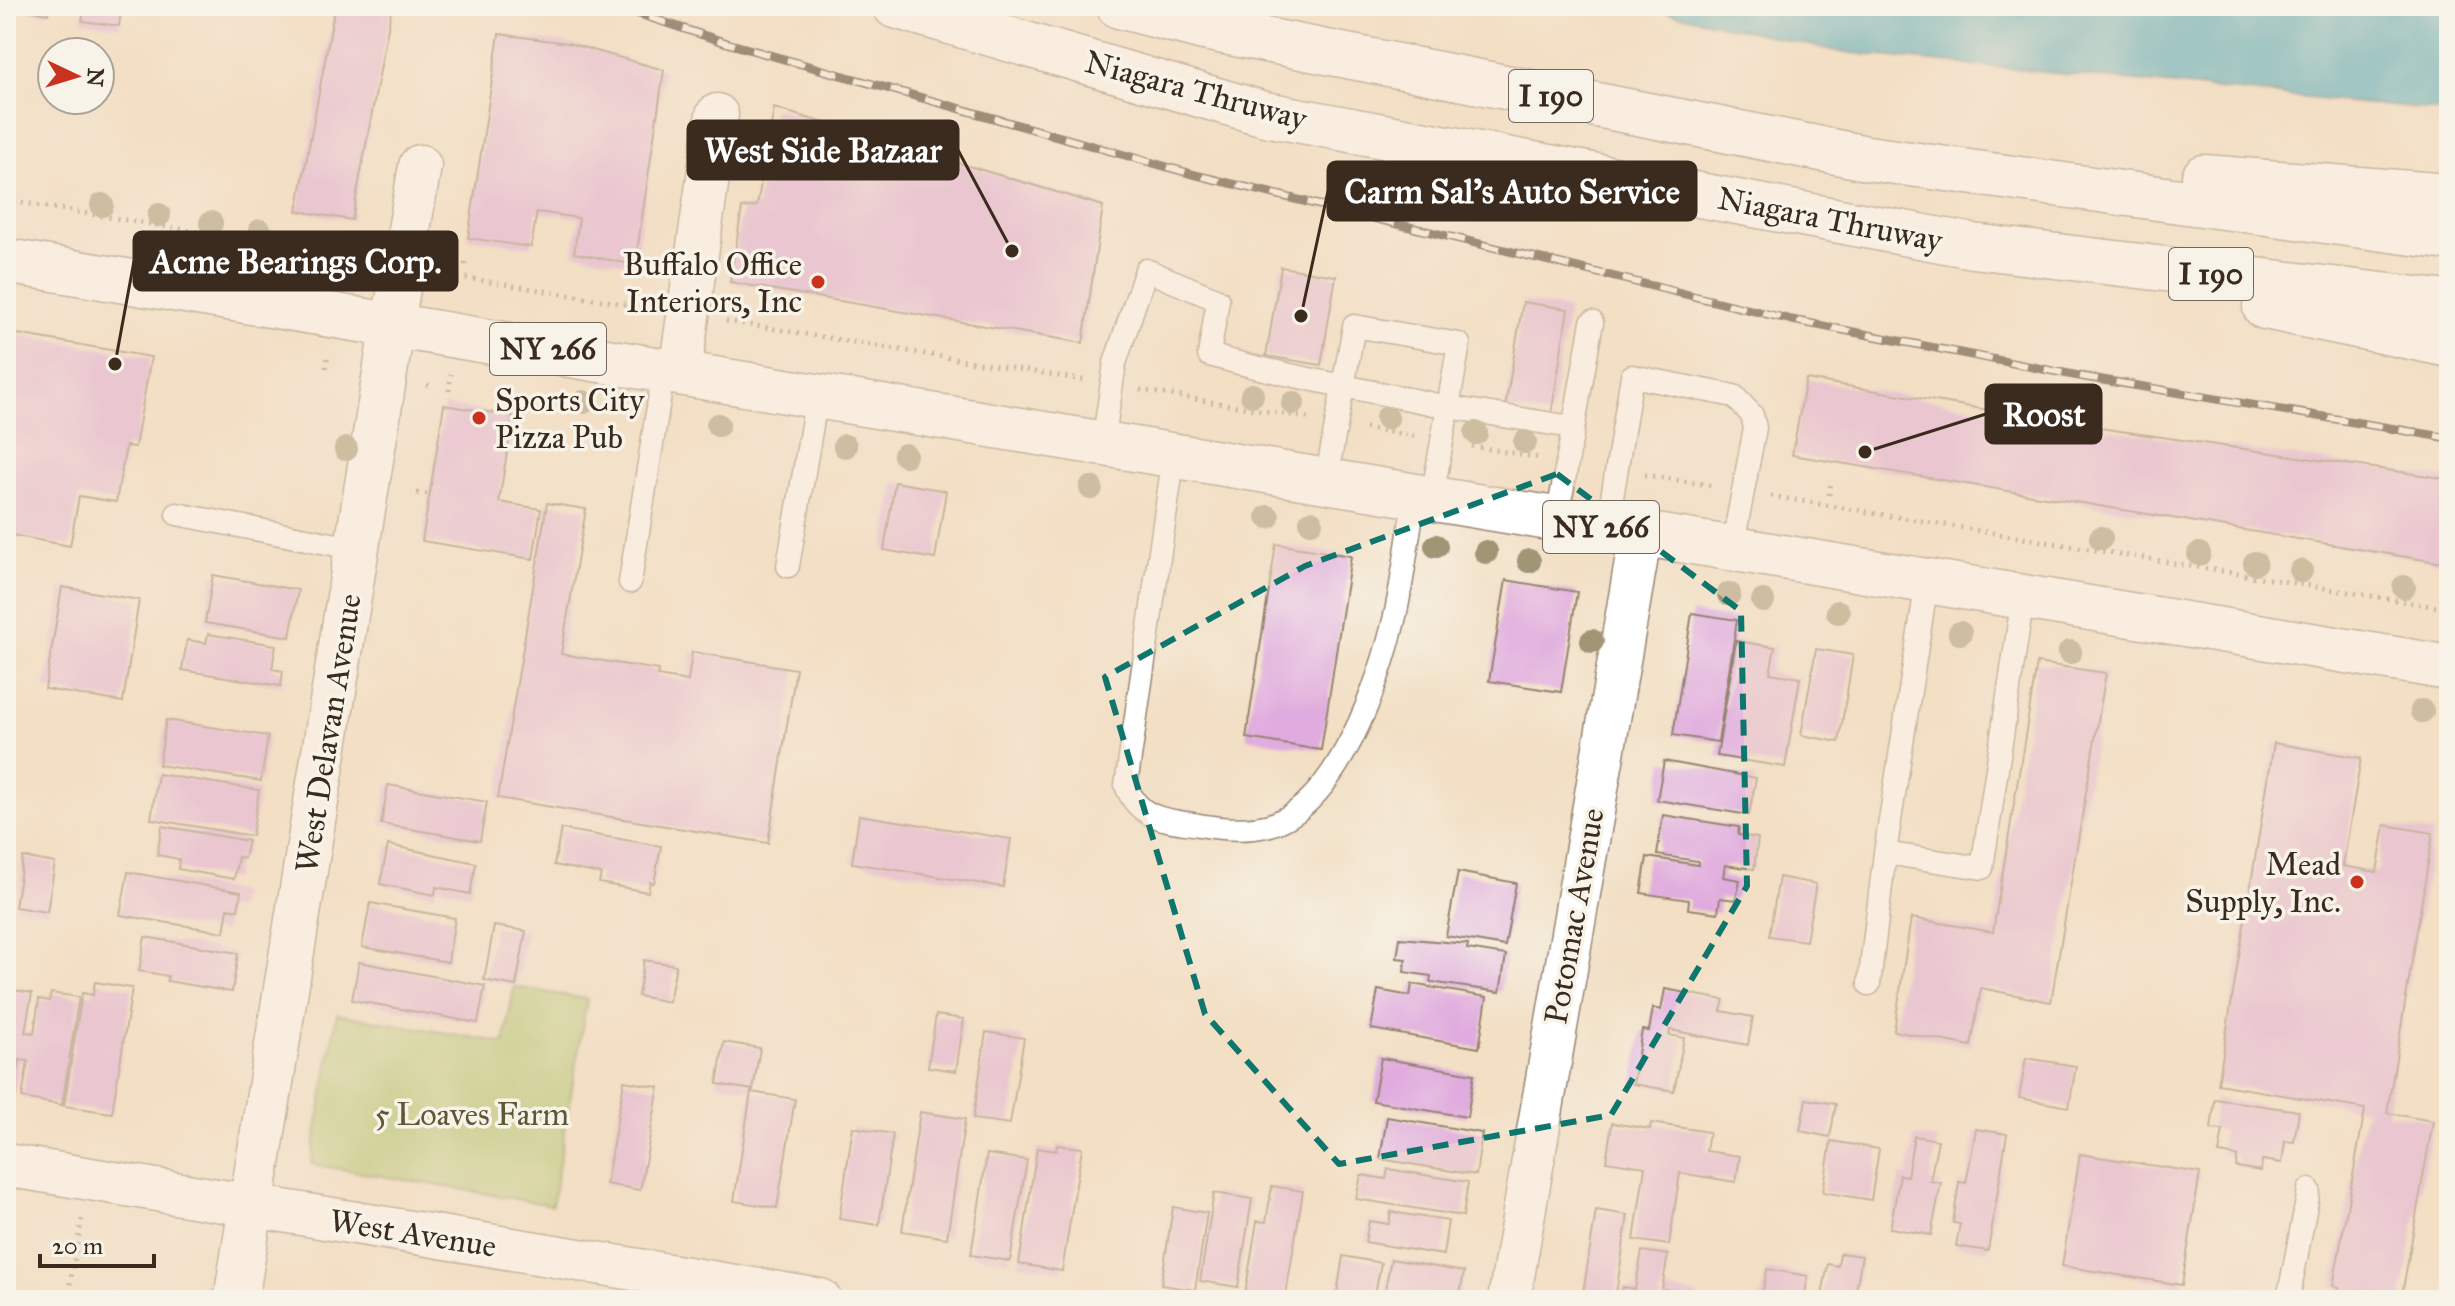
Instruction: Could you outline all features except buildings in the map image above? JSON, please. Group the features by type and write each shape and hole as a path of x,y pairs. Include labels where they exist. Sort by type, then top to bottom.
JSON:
{"main road":[{"name":"Niagara Thruway","path":"895,6 1265,114 1973,246 2449,303"},
{"name":"Niagara Thruway","path":"1119,6 1204,28 1852,155 2449,238"},
{"path":"1986,174 2213,177 2449,196"},
{"path":"1973,246 2449,345"},
{"name":"NY 266","path":"6,261 393,323 2449,668"},
{"name":"West Delavan Avenue","path":"236,1300 393,323"}],"street":[{"path":"672,370 717,115"},
{"name":"West Delavan Avenue","path":"393,323 420,166"},
{"name":"Potomac Avenue","path":"1509,1300 1624,530"},
{"name":"West Avenue","path":"6,1165 820,1300"}],"lane":[{"path":"1103,443 1115,363 1146,270 1218,300 1209,355 1448,407 1571,427"},
{"path":"1557,520 1571,427 1592,322"},
{"path":"1174,455 1126,785 1131,801 1149,816 1228,830 1268,826 1301,809 1331,774 1361,719 1395,617 1448,407 1459,344 1354,326 1326,481"},
{"path":"630,582 672,370"},
{"path":"1624,530 1632,376 1734,396 1752,415 1755,428 1732,549"},
{"path":"788,566 817,396"},
{"path":"177,514 358,549"},
{"path":"1869,984 1885,853 1927,581"},
{"path":"1885,853 1982,868 2023,597"},
{"path":"2288,1300 2309,1190"}],"path":[{"path":"6,200 370,261"},
{"path":"342,246 344,237"},
{"path":"427,385 434,388"},
{"path":"1829,495 1831,482"},
{"path":"417,493 428,494"},
{"path":"67,1300 82,1215"}],"highlighted area":[{"path":"1557,474 1741,611 1747,886 1611,1115 1339,1164 1205,1014 1105,677 1305,566"}],"green space":[{"name":"5 Loaves Farm","path":"514,987 587,999 552,1205 311,1164 337,1014 504,1043"}],"water":[{"path":"1640,6 2449,6 2449,112 1840,52"}],"railway":[{"path":"615,6 727,43 1192,174 1792,320 2079,376 2449,438"}],"place":[{"name":"West Side Bazaar","path":"1012,251"},
{"name":"Buffalo Office Interiors, Inc","path":"818,282"},
{"name":"Carm Sal's Auto Service","path":"1301,316"},
{"name":"Acme Bearings Corp.","path":"115,364"},
{"name":"Sports City Pizza Pub","path":"479,418"},
{"name":"Roost","path":"1865,452"},
{"name":"Mead Supply, Inc.","path":"2357,882"}]}
